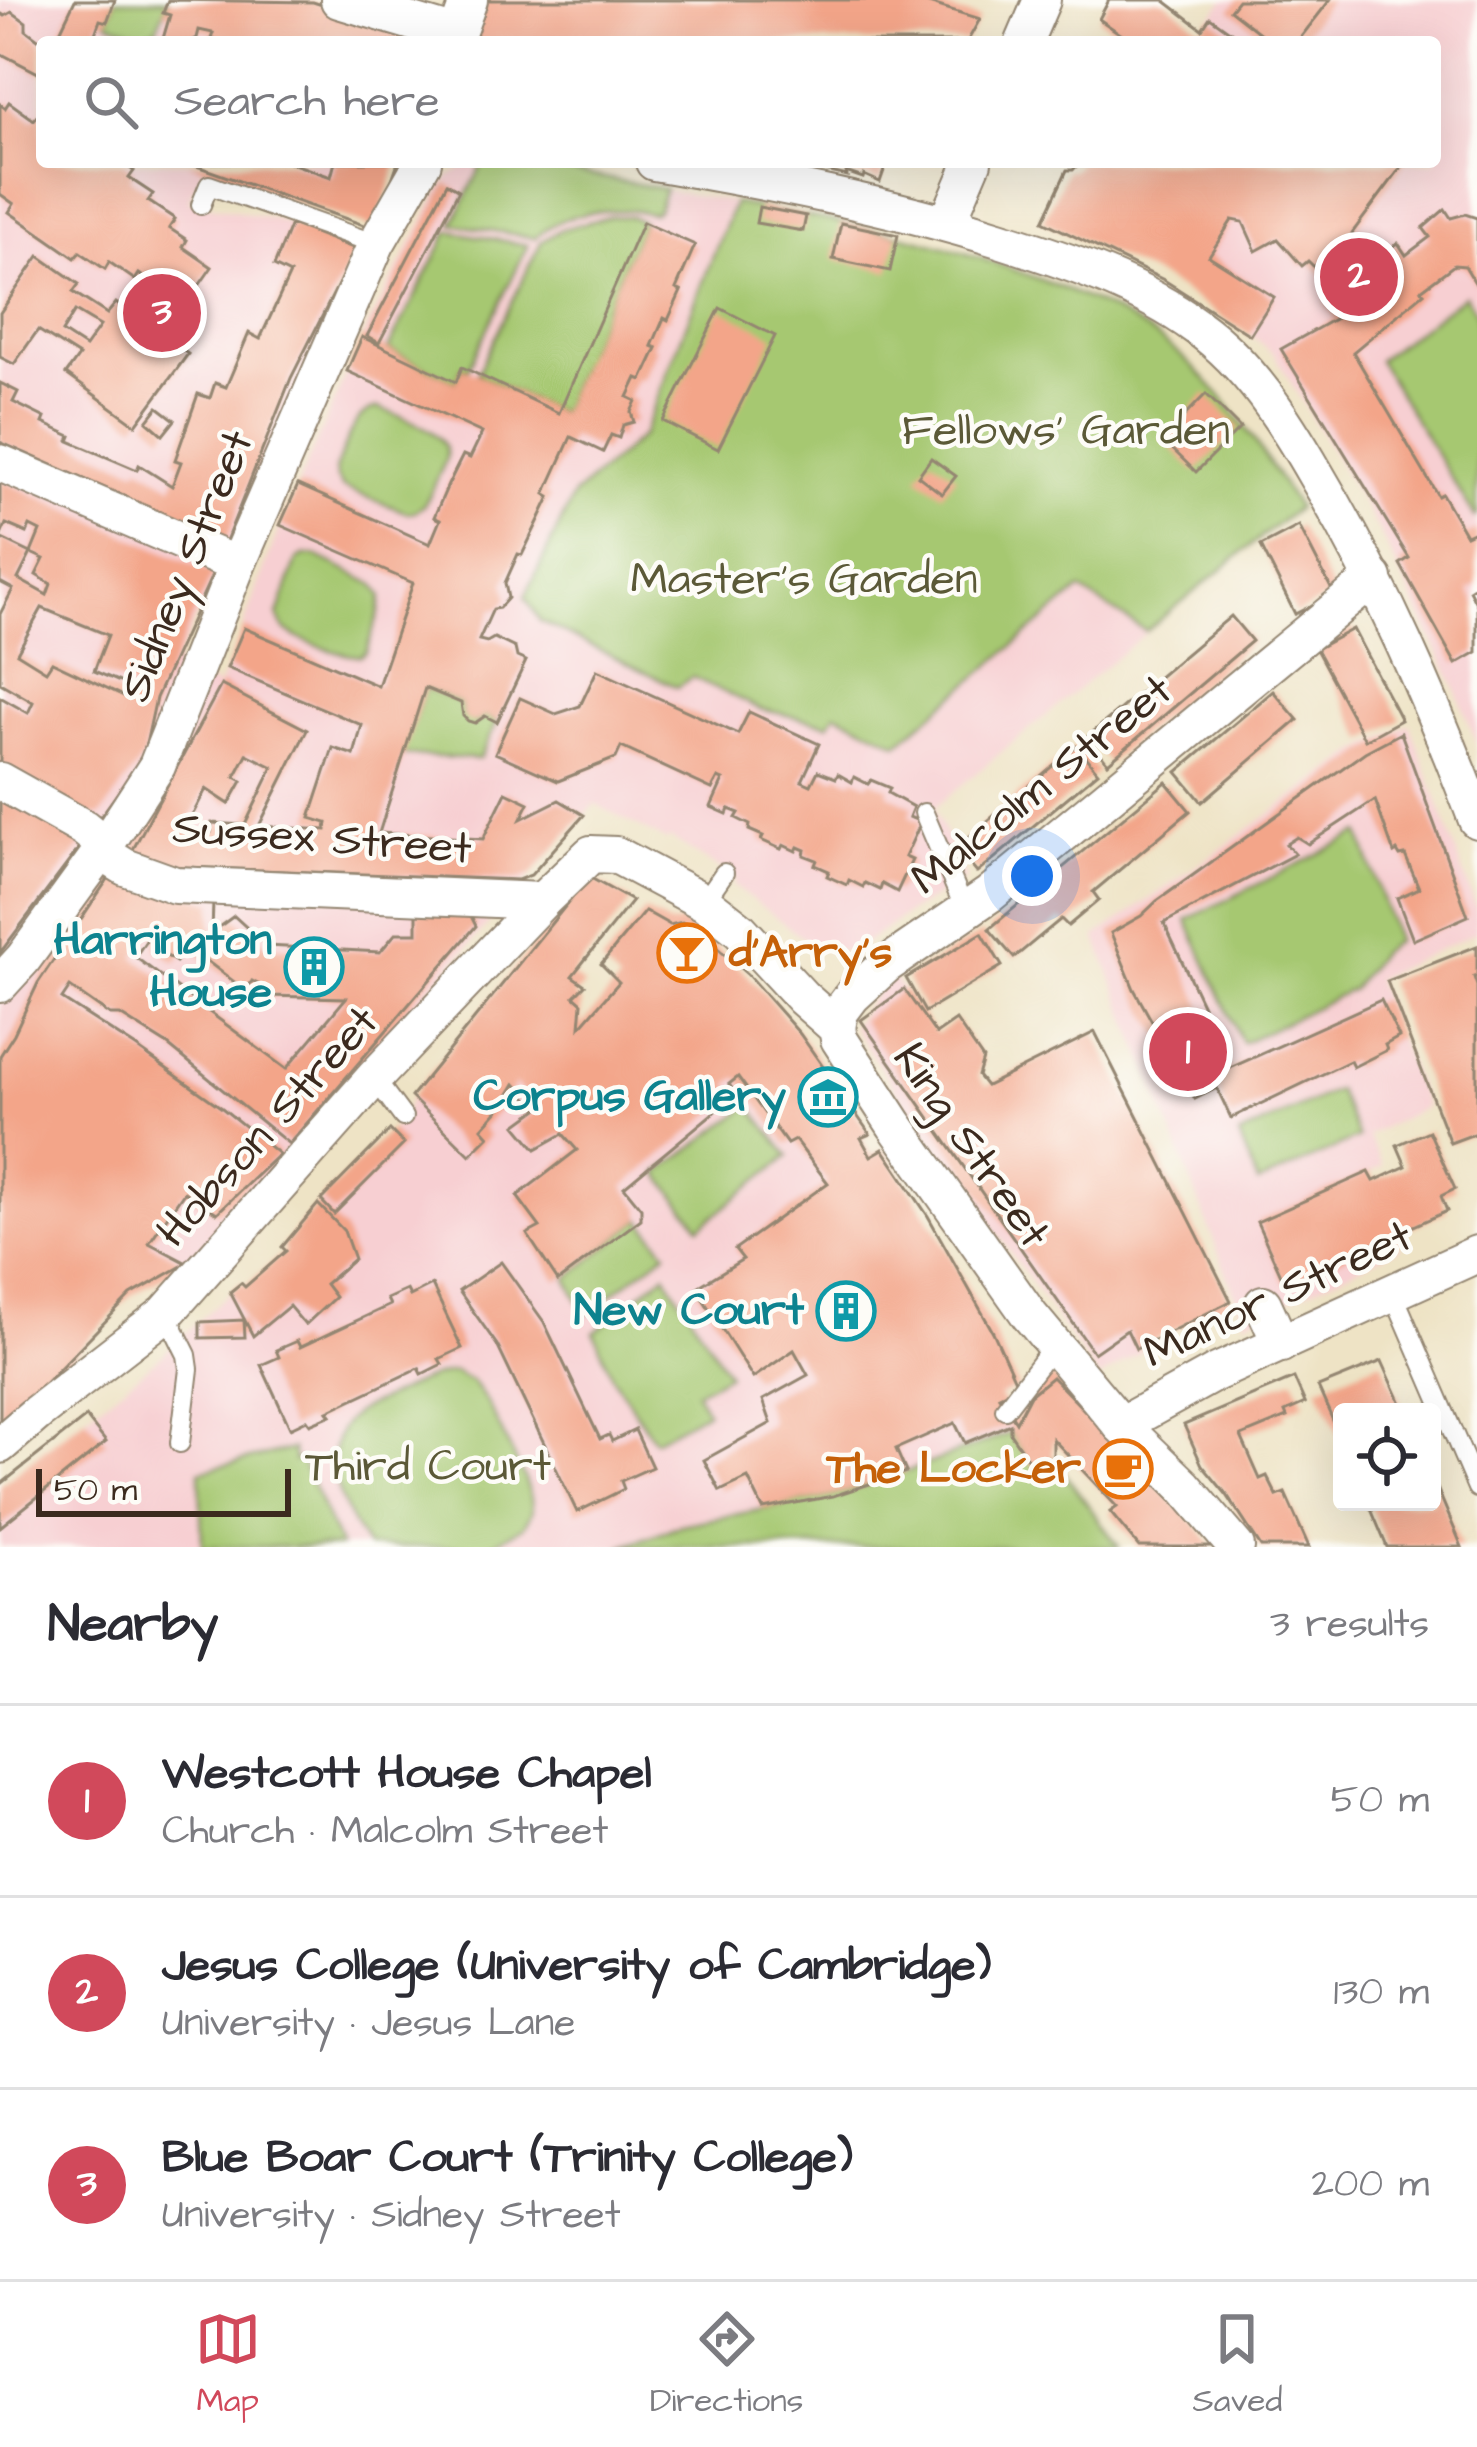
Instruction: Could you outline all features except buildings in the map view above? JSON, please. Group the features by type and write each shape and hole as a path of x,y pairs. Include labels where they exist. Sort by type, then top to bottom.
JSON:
{"street":[{"path":"339,0 446,36"},
{"path":"456,36 469,0"},
{"path":"1027,36 1042,0"},
{"name":"Sidney Street","path":"0,984 103,849 157,766 237,565 376,244 420,168"},
{"path":"689,168 947,223 1070,261 1136,290 1200,328 1247,374 1284,420 1374,578 1477,820"},
{"path":"947,223 971,168"},
{"path":"0,464 237,565"},
{"name":"Malcolm Street","path":"837,1028 840,1012 852,996 886,965 966,912 1374,578"},
{"name":"Sussex Street","path":"0,781 84,828 125,867 175,885 542,902"},
{"name":"Hobson Street","path":"0,1445 166,1313 374,1078 591,854"},
{"name":"King Street","path":"591,854 616,855 714,887 740,930 837,1028 838,1039 895,1125 1030,1316 1121,1425 1184,1486 1236,1547"},
{"name":"Manor Street","path":"1121,1425 1215,1373 1477,1254"},
{"path":"1263,1304 1281,1344"}],"lane":[{"path":"201,205 209,185 376,244"},
{"path":"924,813 966,912"},
{"path":"374,1078 403,1117"},
{"path":"1393,1293 1477,1488"},
{"path":"166,1313 187,1355 180,1442"},
{"path":"1005,1409 1054,1346"}],"shaded area":[{"path":"0,0 298,0 420,36 36,36 36,168 204,168 188,201 286,222 356,249 231,546 175,663 218,687 280,525 362,337 441,187 464,168 550,168 841,223 956,250 1075,292 1136,324 1184,358 1216,389 1253,436 1297,508 934,808 965,879 853,952 818,949 733,885 736,879 670,838 667,841 595,804 187,1263 131,1295 0,1425"},
{"path":"1224,0 1477,0 1477,745 1453,682 1379,531 1274,354 1250,335 1274,297 1189,244 1140,168 1441,168 1441,36 1197,36"},
{"path":"204,168 396,168 375,229"},
{"path":"1410,724 1477,910 1477,932 1375,979 1426,1107 1368,1135 1382,1166 1370,1173 1401,1247 1245,1321 1096,937 1359,751"},
{"path":"521,960 610,1068 747,974 800,1034 849,1102 870,1134 861,1139 871,1155 883,1149 928,1216 1018,1387 1000,1397 1016,1422 1010,1424 1010,1433 1034,1467 1119,1547 0,1547 0,1485 161,1356 241,1283 246,1286 286,1252 282,1247 321,1200 403,1117 411,1097"},
{"path":"890,972 1142,1351 1099,1379 852,1027"}],"green space":[{"path":"115,0 168,0 157,28 146,35 107,22"},
{"path":"481,168 550,168 665,189 653,213 606,211 575,216 535,238 453,224"},
{"path":"734,203 875,229 958,251 1070,292 1133,322 1171,347 1220,395 1297,508 1146,631 1080,590 898,743 836,713 829,724 760,709 692,677 677,687 540,621 525,597 574,495 643,435"},
{"path":"611,216 643,222 559,413 477,374 541,242 562,229"},
{"path":"449,231 528,245 468,369 462,367 456,382 388,349"},
{"path":"1465,295 1477,315 1475,517 1378,360"},
{"path":"379,408 432,432 445,448 445,461 429,496 408,513 343,488 337,479 335,470 351,432 362,416"},
{"path":"314,555 375,585 382,596 361,656 305,641 281,623 278,615 297,560"},
{"path":"425,688 461,703 463,716 476,723 485,716 497,722 479,759 402,755"},
{"path":"1360,833 1396,941 1380,952 1352,989 1242,1043 1187,920"},
{"path":"1337,1090 1358,1138 1258,1183 1239,1136"},
{"path":"750,1106 789,1156 700,1227 658,1173"},
{"path":"641,1219 667,1252 586,1314 567,1279"},
{"path":"665,1274 728,1374 696,1392 707,1411 654,1440 612,1376 594,1332"},
{"name":"Third Court","path":"454,1372 472,1382 487,1402 524,1477 532,1512 524,1526 487,1547 367,1547 336,1482 334,1447 340,1431 365,1407"},
{"path":"1010,1433 1034,1467 1053,1458 1119,1547 620,1547 681,1525 833,1496"},
{"path":"292,1449 340,1547 202,1547 200,1471"}],"place":[{"name":"Jesus College (University of Cambridge)","path":"1359,277"},
{"name":"Blue Boar Court (Trinity College)","path":"162,313"},
{"name":"d'Arry's","path":"687,953"},
{"name":"Harrington House","path":"314,967"},
{"name":"Westcott House Chapel","path":"1188,1052"},
{"name":"Corpus Gallery","path":"828,1097"},
{"name":"New Court","path":"846,1311"},
{"name":"The Locker","path":"1123,1469"}],"park label":[{"name":"Fellows' Garden","path":"1066,431"},
{"name":"Master's Garden","path":"804,580"}]}
